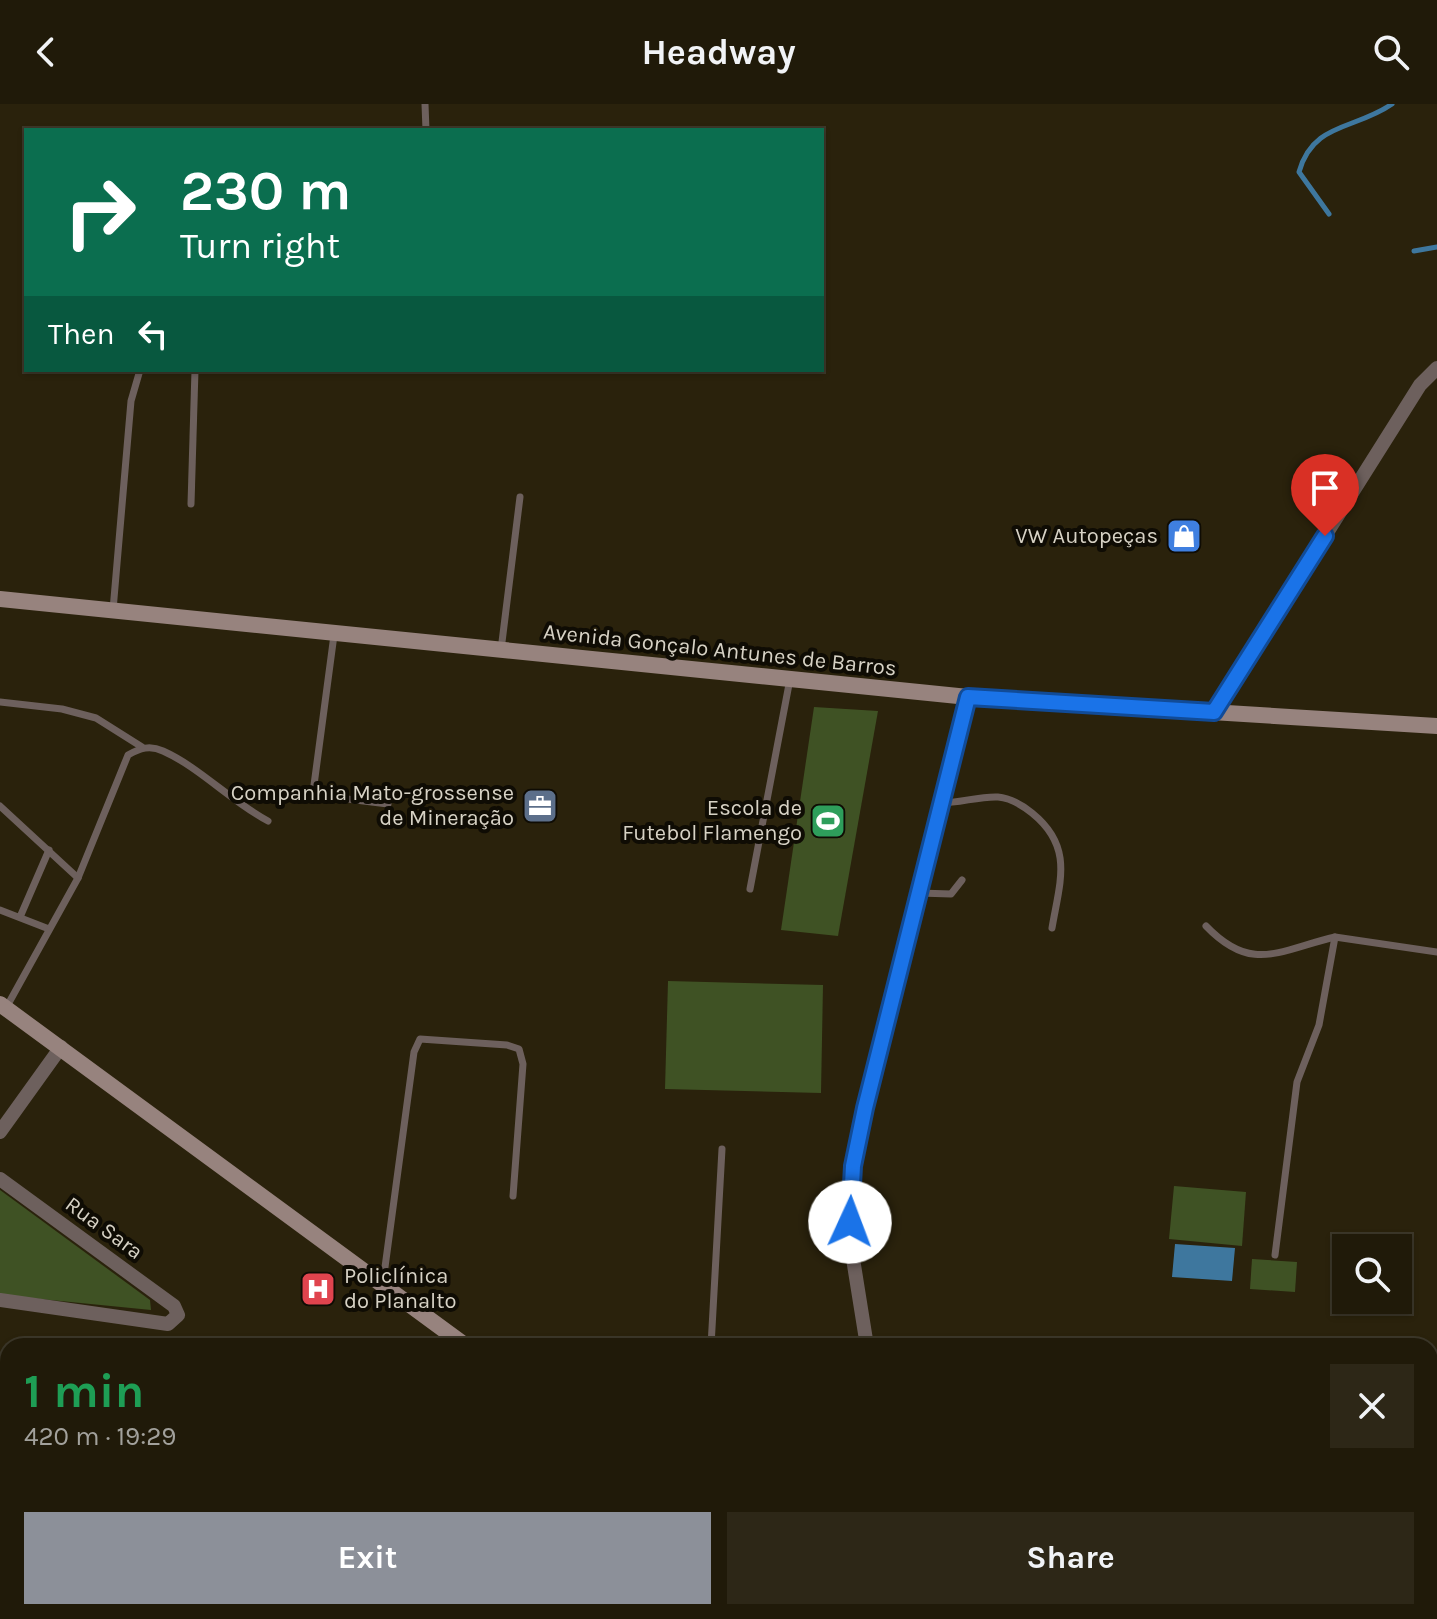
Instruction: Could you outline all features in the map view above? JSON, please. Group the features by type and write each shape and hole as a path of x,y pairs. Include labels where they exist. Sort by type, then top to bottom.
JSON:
{"street":[{"path":"1214,712 1420,385 1437,368"},
{"name":"Avenida Gonçalo Antunes de Barros","path":"0,599 968,697 1437,726"},
{"path":"866,1338 850,1240 853,1166 968,697"},
{"path":"3,1006 454,1338"},
{"path":"0,1132 61,1047"},
{"name":"Rua Sara","path":"0,1179 174,1306 178,1315 168,1324 0,1300"}],"lane":[{"path":"425,104 426,128"},
{"path":"113,610 131,401 139,372"},
{"path":"191,504 195,372"},
{"path":"501,650 520,497"},
{"path":"334,633 314,785 320,793 331,797 388,804"},
{"path":"750,889 790,679"},
{"path":"0,702 62,709 96,718 142,747 162,750 236,804 268,821"},
{"path":"3,1006 78,878 121,768 128,755 142,747"},
{"path":"941,803 997,797 1011,800 1045,824 1061,851 1062,867 1052,928"},
{"path":"0,806 78,878"},
{"path":"20,917 49,850"},
{"path":"919,893 951,894 962,880"},
{"path":"0,910 49,929"},
{"path":"1206,926 1231,950 1245,955 1273,954 1335,937 1437,952"},
{"path":"1275,1255 1297,1082 1319,1025 1335,937"},
{"path":"382,1284 414,1052 420,1039 477,1042 519,1049 523,1064 513,1196"},
{"path":"711,1338 722,1149"}],"green space":[{"name":"Escola de Futebol Flamengo","path":"814,707 878,711 838,936 781,930"},
{"path":"668,981 823,985 821,1093 665,1089"},
{"path":"1174,1186 1246,1192 1242,1246 1169,1239"},
{"path":"0,1190 150,1300 151,1310 0,1295"},
{"path":"1252,1259 1297,1262 1295,1292 1250,1289"}],"water":[{"path":"1175,1244 1235,1248 1232,1281 1172,1277"}],"waterway":[{"path":"1329,214 1299,172 1305,156 1325,135 1392,104"},
{"path":"1414,251 1437,247"}],"place":[{"name":"VW Autopeças","path":"1184,536"},
{"name":"Companhia Mato-grossense de Mineração","path":"540,806"},
{"name":"Escola de Futebol Flamengo","path":"828,821"},
{"name":"Policlínica do Planalto","path":"318,1289"}],"route":[{"path":"850,1222 853,1166 865,1108 968,697 1214,712 1325,536"}]}
